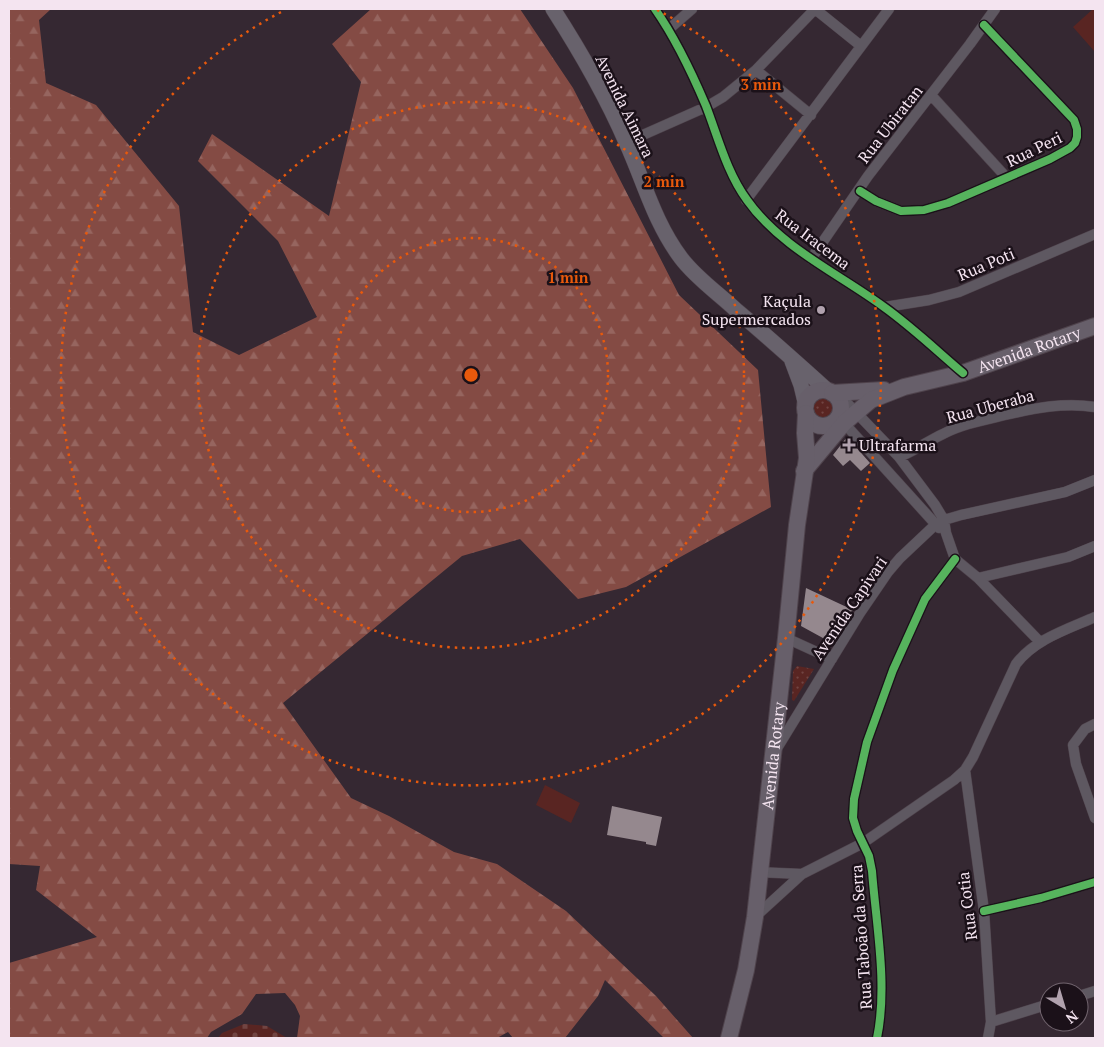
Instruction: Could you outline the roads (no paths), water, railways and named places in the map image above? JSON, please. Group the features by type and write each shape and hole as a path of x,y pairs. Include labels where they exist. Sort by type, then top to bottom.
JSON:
{"main road":[{"name":"Avenida Aimara","path":"553,9 576,44 627,142 657,218 681,258 700,278 832,394"},
{"name":"Avenida Rotary","path":"832,394 904,387 963,373 1095,326"},
{"path":"789,355 796,368 806,410 812,422 822,426 834,423 841,407 832,394 821,390 810,395 806,410"},
{"name":"Avenida Rotary","path":"804,471 849,417 871,400 904,387"},
{"name":"Avenida Rotary","path":"729,1038 746,970 755,917 797,526 807,458 806,410"}],"street":[{"name":"Rua Iracema","path":"655,9 669,29 706,107 733,176 746,200 773,228 811,259 885,307 963,373"},
{"path":"669,29 692,9"},
{"path":"627,142 723,98 756,70 815,9 861,46"},
{"path":"746,200 889,9"},
{"name":"Rua Ubiratan","path":"811,259 860,191 868,176 995,9"},
{"name":"Rua Peri","path":"860,191 888,207 913,212 948,203 1050,159 1076,143 1077,129 1074,120 984,25"},
{"path":"756,70 811,115"},
{"path":"931,95 1006,177"},
{"name":"Rua Poti","path":"885,307 929,300 959,292 1095,234"},
{"path":"832,394 847,403 849,417 940,522"},
{"name":"Rua Uberaba","path":"899,457 912,452 943,434 973,422 1056,405 1080,404 1095,407"},
{"path":"849,417 899,457 935,505 955,560 978,578 1040,642"},
{"path":"940,522 1064,492 1095,480"},
{"name":"Avenida Capivari","path":"773,756 869,598 900,558 940,522"},
{"path":"978,578 1068,556 1095,546"},
{"name":"Rua Taboão da Serra","path":"877,1038 881,1008 880,961 872,871 869,856 853,818 854,799 867,742 893,670 925,599 955,560"},
{"path":"755,917 802,874 863,843 939,791 965,770 973,757 1016,664 1040,642 1095,617"},
{"path":"786,638 832,659"},
{"path":"1095,724 1085,729 1073,745 1076,764 1095,818"},
{"name":"Rua Cotia","path":"965,770 984,911 991,1022 988,1038"},
{"path":"759,872 802,874"},
{"path":"984,911 1041,898 1095,882"},
{"path":"991,1022 1039,1007"}],"place":[{"name":"Kaçula Supermercados","path":"821,310"},
{"name":"Ultrafarma","path":"849,445"}]}
